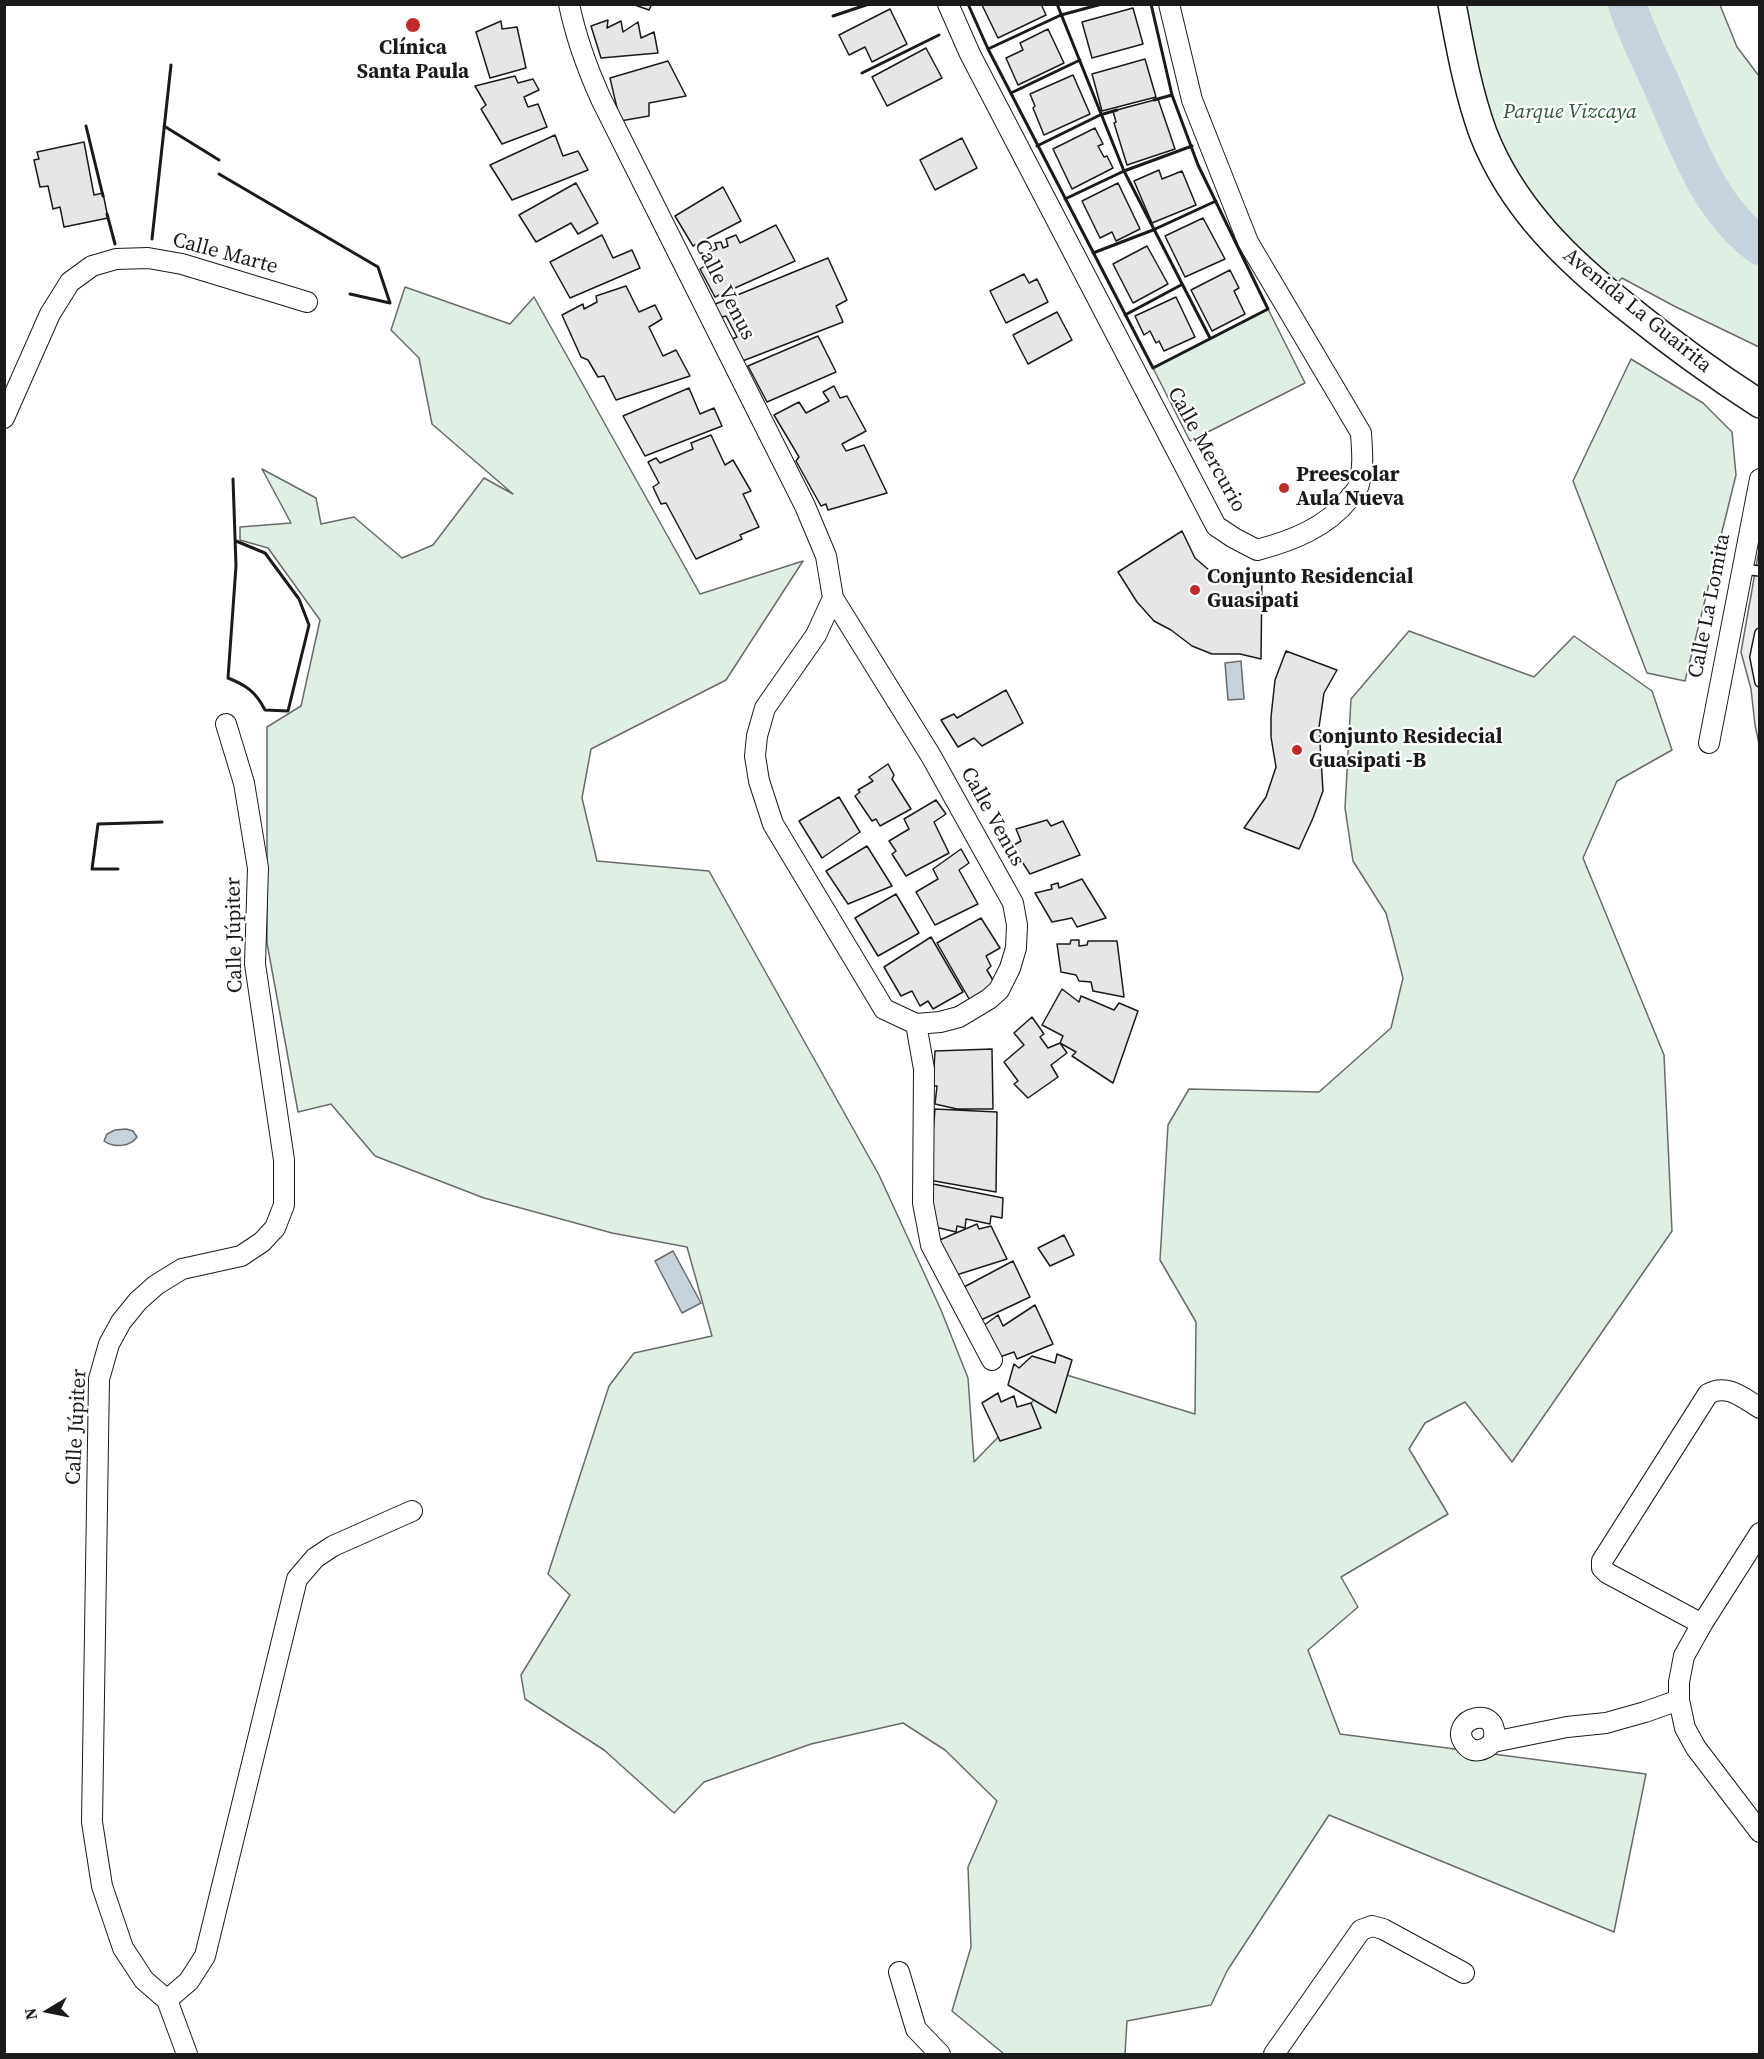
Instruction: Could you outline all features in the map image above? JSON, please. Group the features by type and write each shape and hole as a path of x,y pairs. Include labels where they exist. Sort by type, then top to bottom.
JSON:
{"street":[{"name":"Calle Venus","path":"569,4 574,30 601,99 805,506 826,556 833,598 931,756 1013,903 1017,924 1016,948 1010,968 999,990 959,1017 940,1022 915,1024"},
{"name":"Calle Mercurio","path":"948,4 970,54 1216,526 1257,550 1300,536 1330,519 1346,503 1359,487 1363,462 1360,433 1248,242 1192,100 1169,4"},
{"name":"Avenida La Guairita","path":"1452,4 1467,75 1483,133 1503,173 1534,219 1560,250 1596,283 1659,333 1760,404"},
{"name":"Calle Marte","path":"4,418 50,314 70,282 92,266 116,259 148,258 182,264 307,302"},
{"name":"Calle La Lomita","path":"1709,743 1750,570 1760,479"},
{"path":"833,598 816,635 765,708 757,735 755,756 759,781 773,824 884,1009 915,1024 924,1069 923,1203 931,1245 992,1360"},
{"name":"Calle Júpiter","path":"167,2000 144,1980 123,1948 102,1886 92,1822 99,1379 109,1344 121,1322 156,1284 182,1269 241,1256 262,1242 275,1228 285,1205 284,1160 255,964 258,868 244,783 226,724"},
{"path":"1702,1624 1607,1573 1602,1568 1602,1561 1708,1394 1716,1389 1724,1389 1760,1408"},
{"path":"188,2055 167,2000 189,1981 205,1956 297,1579 315,1558 333,1546 411,1511"},
{"path":"1760,1533 1684,1656 1679,1682 1679,1700 1685,1728 1696,1748 1760,1832"},
{"path":"1493,1742 1567,1727 1606,1723 1679,1700"},
{"path":"1274,2055 1361,1930 1372,1926 1383,1929 1464,1973"},
{"path":"899,1972 916,2029 940,2055"}],"lane":[{"path":"1760,633 1755,657 1760,682"}],"green space":[{"name":"Parque Vizcaya","path":"1461,5 1720,5 1737,47 1759,76 1759,347 1622,278 1617,283 1570,240 1533,200 1497,139"},
{"path":"405,287 510,324 534,297 700,594 803,561 726,680 591,749 582,798 597,861 709,871 879,1175 941,1310 968,1378 974,1462 1060,1373 1195,1414 1196,1322 1160,1260 1168,1125 1189,1089 1319,1092 1391,1028 1403,978 1386,913 1353,861 1345,808 1351,699 1409,631 1534,677 1574,636 1652,691 1672,750 1617,781 1583,858 1664,1055 1672,1231 1512,1462 1465,1402 1425,1423 1409,1449 1448,1514 1341,1577 1358,1607 1308,1650 1340,1734 1646,1774 1614,1932 1329,1815 1227,1971 1211,2005 1127,2021 1125,2054 1004,2054 952,2011 971,1947 968,1867 997,1801 945,1750 903,1723 811,1744 704,1782 674,1813 604,1750 525,1699 521,1675 570,1595 548,1574 609,1386 634,1353 712,1336 687,1247 612,1233 484,1198 375,1156 331,1104 298,1112 267,943 267,727 301,706 320,620 268,548 240,540 240,527 291,523 262,469 316,498 321,524 354,517 402,558 433,545 484,478 513,494 432,424 419,358 391,330"},
{"path":"1268,309 1305,383 1190,441 1153,368"},
{"path":"1631,359 1703,403 1732,432 1736,475 1685,681 1647,673 1573,481"}],"shaded area":[{"path":"1759,550 1759,744 1751,689 1741,652"},
{"path":"1241,661 1244,699 1228,700 1225,663"},
{"path":"115,1130 133,1131 137,1137 130,1143 117,1145 104,1141 107,1134"},
{"path":"673,1251 701,1303 682,1313 655,1261"}],"building":[{"path":"632,4 652,4 649,10"},
{"path":"1041,4 1046,15 998,38 982,5"},
{"path":"1133,8 1143,44 1092,58 1082,22"},
{"path":"890,9 907,44 872,62 865,47 849,55 839,35"},
{"path":"608,20 607,28 621,21 623,32 638,22 641,38 654,32 658,53 601,58 591,26"},
{"path":"501,21 502,29 517,27 526,68 490,78 476,32"},
{"path":"1048,29 1064,63 1018,85 1006,58 1023,50 1020,43"},
{"path":"926,48 942,78 887,106 872,77"},
{"path":"1145,59 1156,97 1102,111 1092,74"},
{"path":"668,61 686,96 649,103 649,116 620,121 610,78"},
{"path":"1073,75 1090,114 1044,135 1030,94"},
{"path":"515,76 518,83 533,79 539,90 524,97 528,107 538,104 547,127 502,144 481,109 486,105 475,86"},
{"path":"1158,99 1175,149 1127,165 1114,123 1116,122 1113,111"},
{"path":"1095,128 1103,144 1098,146 1104,157 1107,156 1113,168 1072,189 1053,149"},
{"path":"555,135 563,156 578,151 588,170 512,200 490,165"},
{"path":"962,138 977,168 935,190 920,160"},
{"path":"84,142 94,195 103,193 108,218 64,227 60,207 53,209 48,186 40,187 34,160 39,159 37,152"},
{"path":"1159,170 1162,179 1182,171 1196,205 1152,223 1134,181"},
{"path":"576,183 598,223 578,234 571,223 536,242 519,215"},
{"path":"1118,183 1140,229 1116,241 1112,232 1100,238 1082,201"},
{"path":"723,187 741,221 693,246 675,216"},
{"path":"1203,218 1225,259 1185,277 1165,236"},
{"path":"776,225 795,261 715,297 700,269 712,261 709,252 717,249 715,243 721,242 723,248 728,246 726,239 736,235 740,243"},
{"path":"602,235 613,258 632,250 640,268 570,298 550,262"},
{"path":"1147,246 1168,284 1133,303 1113,264"},
{"path":"828,258 847,300 836,306 843,322 740,362 730,340 737,337 726,316 719,318 713,305"},
{"path":"1230,270 1239,288 1234,291 1245,314 1212,331 1191,290"},
{"path":"1024,274 1029,283 1037,279 1048,302 1006,323 990,291"},
{"path":"626,286 639,312 655,305 662,319 649,327 663,356 676,350 690,376 616,400 604,376 598,377 588,360 581,357 562,315 583,304 584,309 597,302 596,296"},
{"path":"1176,297 1195,337 1164,351 1159,341 1156,343 1150,331 1144,335 1135,316"},
{"path":"1057,312 1072,340 1028,364 1013,335"},
{"path":"818,336 836,372 767,402 748,366"},
{"path":"834,386 840,398 847,396 866,431 842,444 846,451 864,445 887,493 828,510 826,504 821,506 796,461 799,457 774,415 799,402 806,413 829,401 823,392"},
{"path":"689,388 700,414 714,408 722,426 645,456 623,416"},
{"path":"711,435 725,465 733,460 751,491 743,494 759,527 740,535 742,539 696,559 666,503 661,504 653,487 659,483 648,462 656,458 660,463 693,449 691,443"},
{"name":"Conjunto Residencial Guasipati","path":"1182,531 1195,558 1209,570 1238,578 1262,576 1261,659 1240,654 1212,654 1192,646 1171,630 1154,621 1137,602 1118,572"},
{"name":"Conjunto Residecial Guasipati -B","path":"1286,651 1337,670 1324,693 1319,727 1323,791 1299,849 1244,828 1266,797 1276,767 1271,737 1271,717 1275,680"},
{"path":"1006,690 1023,723 982,746 974,738 958,747 941,720 954,714 957,718"},
{"path":"888,764 894,775 892,779 911,809 880,826 876,819 872,821 855,796 860,792 858,790 873,781 869,777"},
{"path":"839,797 860,832 822,858 799,821"},
{"path":"936,800 946,814 934,822 949,853 906,876 892,854 896,851 889,841 909,829 904,819"},
{"path":"1047,820 1051,826 1063,821 1080,855 1030,874 1012,846 1021,841 1016,829"},
{"path":"867,846 892,886 848,904 826,871"},
{"path":"961,849 969,863 959,870 978,904 935,925 916,892 938,879 933,869"},
{"path":"1082,879 1106,918 1077,927 1072,918 1052,922 1035,893 1052,889 1051,885 1058,883 1059,888"},
{"path":"896,894 919,933 878,956 855,918"},
{"path":"981,918 1000,948 986,956 991,966 987,970 998,989 972,1004 937,943"},
{"path":"931,937 963,992 933,1009 928,1001 920,1006 912,991 901,996 884,967"},
{"path":"1071,940 1079,940 1079,946 1087,945 1088,941 1117,941 1124,997 1093,991 1091,982 1079,981 1076,975 1061,972 1057,944 1070,944"},
{"path":"1062,989 1079,1002 1081,996 1114,1010 1119,1003 1138,1011 1113,1083 1072,1056 1076,1052 1060,1043 1063,1036 1042,1025"},
{"path":"1032,1017 1044,1034 1040,1037 1048,1048 1060,1043 1067,1053 1051,1065 1058,1077 1028,1098 1014,1084 1018,1081 1004,1062 1024,1045 1014,1033"},
{"path":"992,1049 993,1109 957,1109 935,1104 937,1086 933,1086 935,1051"},
{"path":"935,1109 997,1112 996,1192 929,1180"},
{"path":"933,1184 1003,1198 1002,1218 991,1216 990,1224 966,1219 965,1228 957,1226 956,1232 931,1226"},
{"path":"977,1224 979,1229 991,1226 1007,1259 950,1277 935,1242"},
{"path":"1064,1235 1074,1255 1050,1266 1038,1248"},
{"path":"1013,1261 1030,1297 981,1320 964,1287"},
{"path":"1035,1305 1053,1344 1017,1359 1014,1352 997,1358 983,1326 998,1315 1003,1326"},
{"path":"1057,1354 1072,1360 1056,1413 1008,1385 1014,1364 1019,1368 1032,1356 1055,1363"},
{"path":"998,1393 1001,1402 1014,1396 1017,1407 1031,1403 1041,1428 1000,1441 982,1403"}],"waterway":[{"path":"1627,4 1701,173 1726,213 1760,246"}],"wall":[{"path":"833,16 869,4"},
{"path":"968,4 988,49 1153,368 1268,309 1198,165 1172,95 1151,4"},
{"path":"1057,4 1124,171 1210,338"},
{"path":"988,49 1061,15 1102,4"},
{"path":"862,73 939,35"},
{"path":"1011,93 1080,60"},
{"path":"152,239 171,65"},
{"path":"1154,100 1172,95"},
{"path":"1037,146 1100,115 1117,110"},
{"path":"86,126 103,196"},
{"path":"164,126 219,160"},
{"path":"1065,199 1124,171 1192,146"},
{"path":"219,174 378,267 390,303 350,294"},
{"path":"1093,253 1153,230 1216,201"},
{"path":"107,214 115,244"},
{"path":"1125,315 1181,285"},
{"path":"233,479 236,566 228,678 250,690 265,710 288,711 309,625 299,599 265,553 236,541"},
{"path":"118,869 92,869 98,824 162,822"}],"place":[{"name":"Clínica Santa Paula","path":"413,25"},
{"name":"Preescolar Aula Nueva","path":"1284,488"},
{"name":"Conjunto Residencial Guasipati","path":"1195,590"},
{"name":"Conjunto Residecial Guasipati -B","path":"1297,750"}]}
